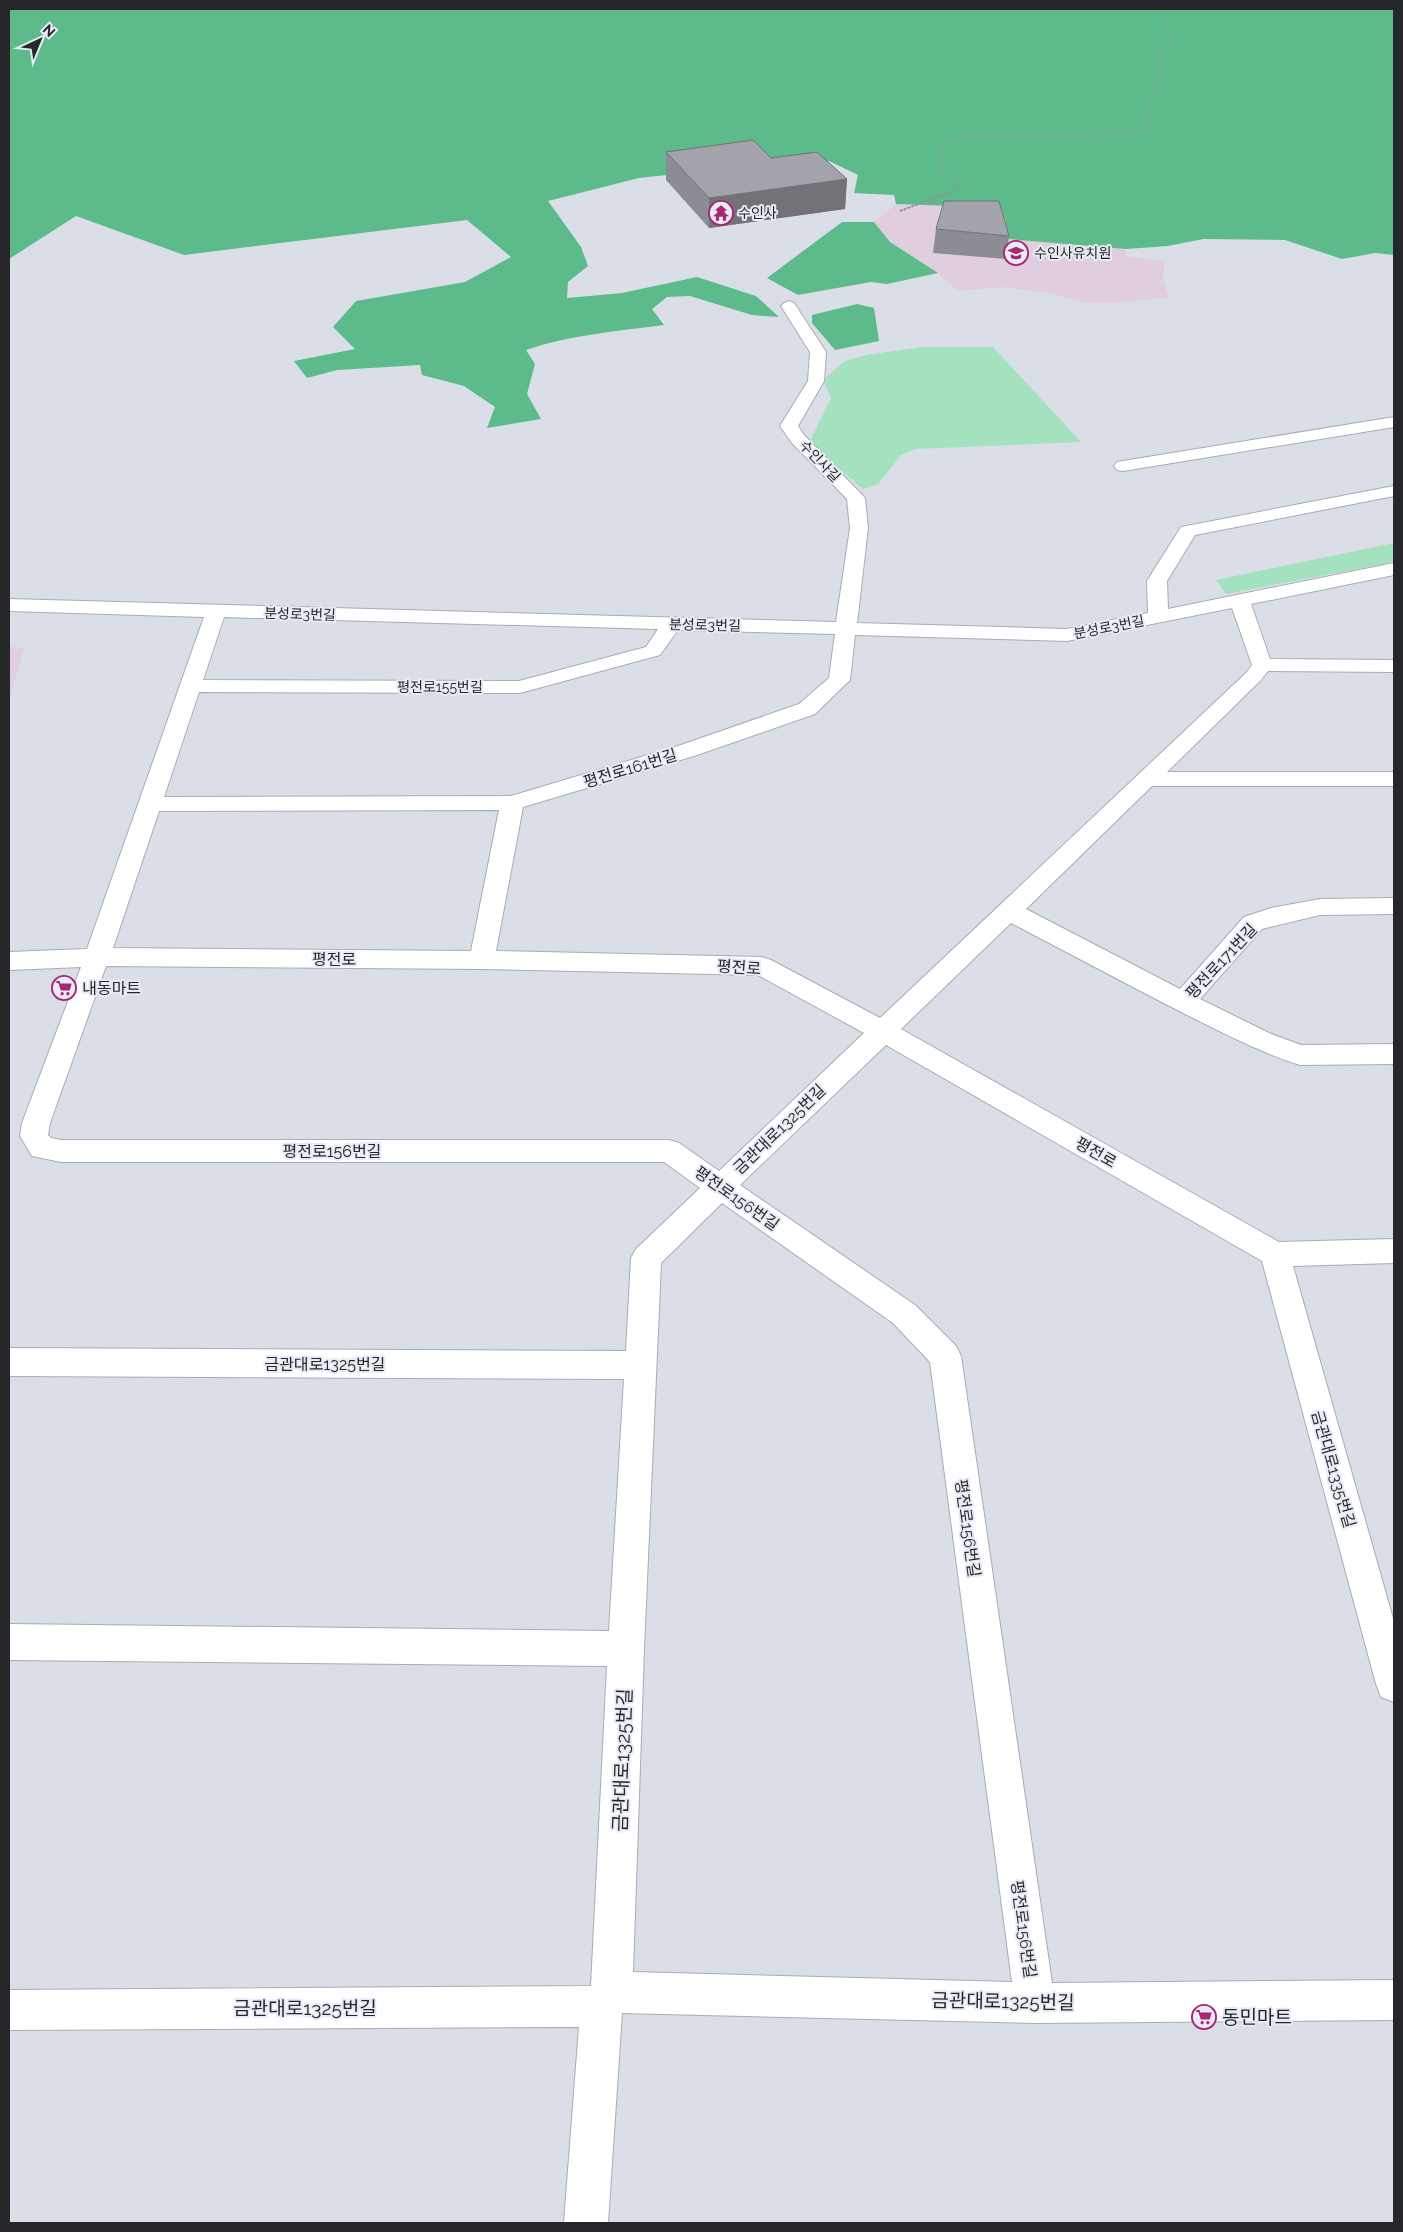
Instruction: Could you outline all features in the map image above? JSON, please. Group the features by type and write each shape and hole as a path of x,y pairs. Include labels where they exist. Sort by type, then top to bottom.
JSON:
{"street":[{"name":"수인사길","path":"789,306 818,352 816,381 790,426 798,438 856,498 859,528 846,628"},
{"path":"1123,466 1394,422"},
{"path":"1158,618 1157,581 1188,531 1394,490"},
{"name":"분성로3번길","path":"9,605 1067,635 1394,569"},
{"path":"1240,601 1262,665"},
{"path":"98,957 216,612"},
{"name":"평전로155번길","path":"190,686 520,687 652,651 672,624"},
{"name":"평전로161번길","path":"512,803 686,751 807,709 839,680 846,628"},
{"path":"1262,665 1394,666"},
{"path":"881,1030 1009,911 1253,677 1262,665"},
{"path":"1147,778 1394,779"},
{"path":"150,804 512,803 482,960"},
{"name":"평전로171번길","path":"1009,911 1183,1002 1253,923 1271,917 1320,907 1394,906"},
{"name":"평전로","path":"9,961 98,957 482,960 762,966 881,1030 1275,1254"},
{"name":"평전로156번길","path":"98,957 36,1123 34,1136 42,1148 61,1151 669,1150 719,1187 904,1314 944,1356 1035,2003"},
{"path":"1183,1002 1260,1040 1300,1055 1394,1054"},
{"name":"금관대로1325번길","path":"586,2223 606,1999 646,1258 881,1030"},
{"path":"1275,1254 1394,1251"},
{"name":"금관대로1335번길","path":"1275,1254 1394,1684"},
{"name":"금관대로1325번길","path":"9,1362 640,1365"},
{"path":"9,1642 626,1649"},
{"name":"금관대로1325번길","path":"9,2010 606,1999 1035,2003 1394,2000"}],"path":[{"path":"900,211 917,203 958,190 959,184 942,167 939,154 943,147 957,140 998,134 1090,134 1141,130 1149,126 1146,112 1160,81 1161,54 1170,37 1167,25 1155,9"}],"shaded area":[{"name":"수인사유치원","path":"896,204 981,207 1005,218 1008,239 1126,249 1126,256 1165,261 1163,279 1169,298 1111,303 1085,303 1048,293 1001,287 958,291 938,273 890,242 874,222"},
{"path":"9,647 24,648 9,700"}],"green space":[{"path":"9,9 1394,9 1394,255 1375,253 1342,259 1285,240 1203,239 1168,246 1126,249 1008,239 1005,218 981,207 896,204 894,195 854,193 858,175 829,161 757,165 639,178 548,201 581,247 588,266 568,282 567,298 622,293 697,277 756,296 779,317 752,315 690,296 667,297 652,309 664,325 577,337 526,350 535,364 527,394 541,419 487,428 495,407 464,386 422,375 420,365 337,370 307,378 294,361 355,349 333,327 356,301 465,282 511,257 467,220 184,255 76,216 9,259"},
{"path":"842,222 874,222 890,242 938,273 887,284 871,282 798,295 767,278"},
{"path":"857,304 874,308 879,341 835,350 812,323 812,315"},
{"path":"922,347 993,347 1081,442 915,449 901,455 878,484 863,489 809,443 831,398 823,380 845,361 866,355"},
{"path":"1394,543 1394,562 1226,594 1216,580"}],"building":[{"path":"753,140 771,158 817,152 847,179 709,198 666,152"},
{"path":"944,201 999,201 1009,236 936,229"}],"place":[{"name":"수인사","path":"721,213"},
{"name":"수인사유치원","path":"1016,253"},
{"name":"내동마트","path":"64,988"},
{"name":"동민마트","path":"1204,2017"}]}
